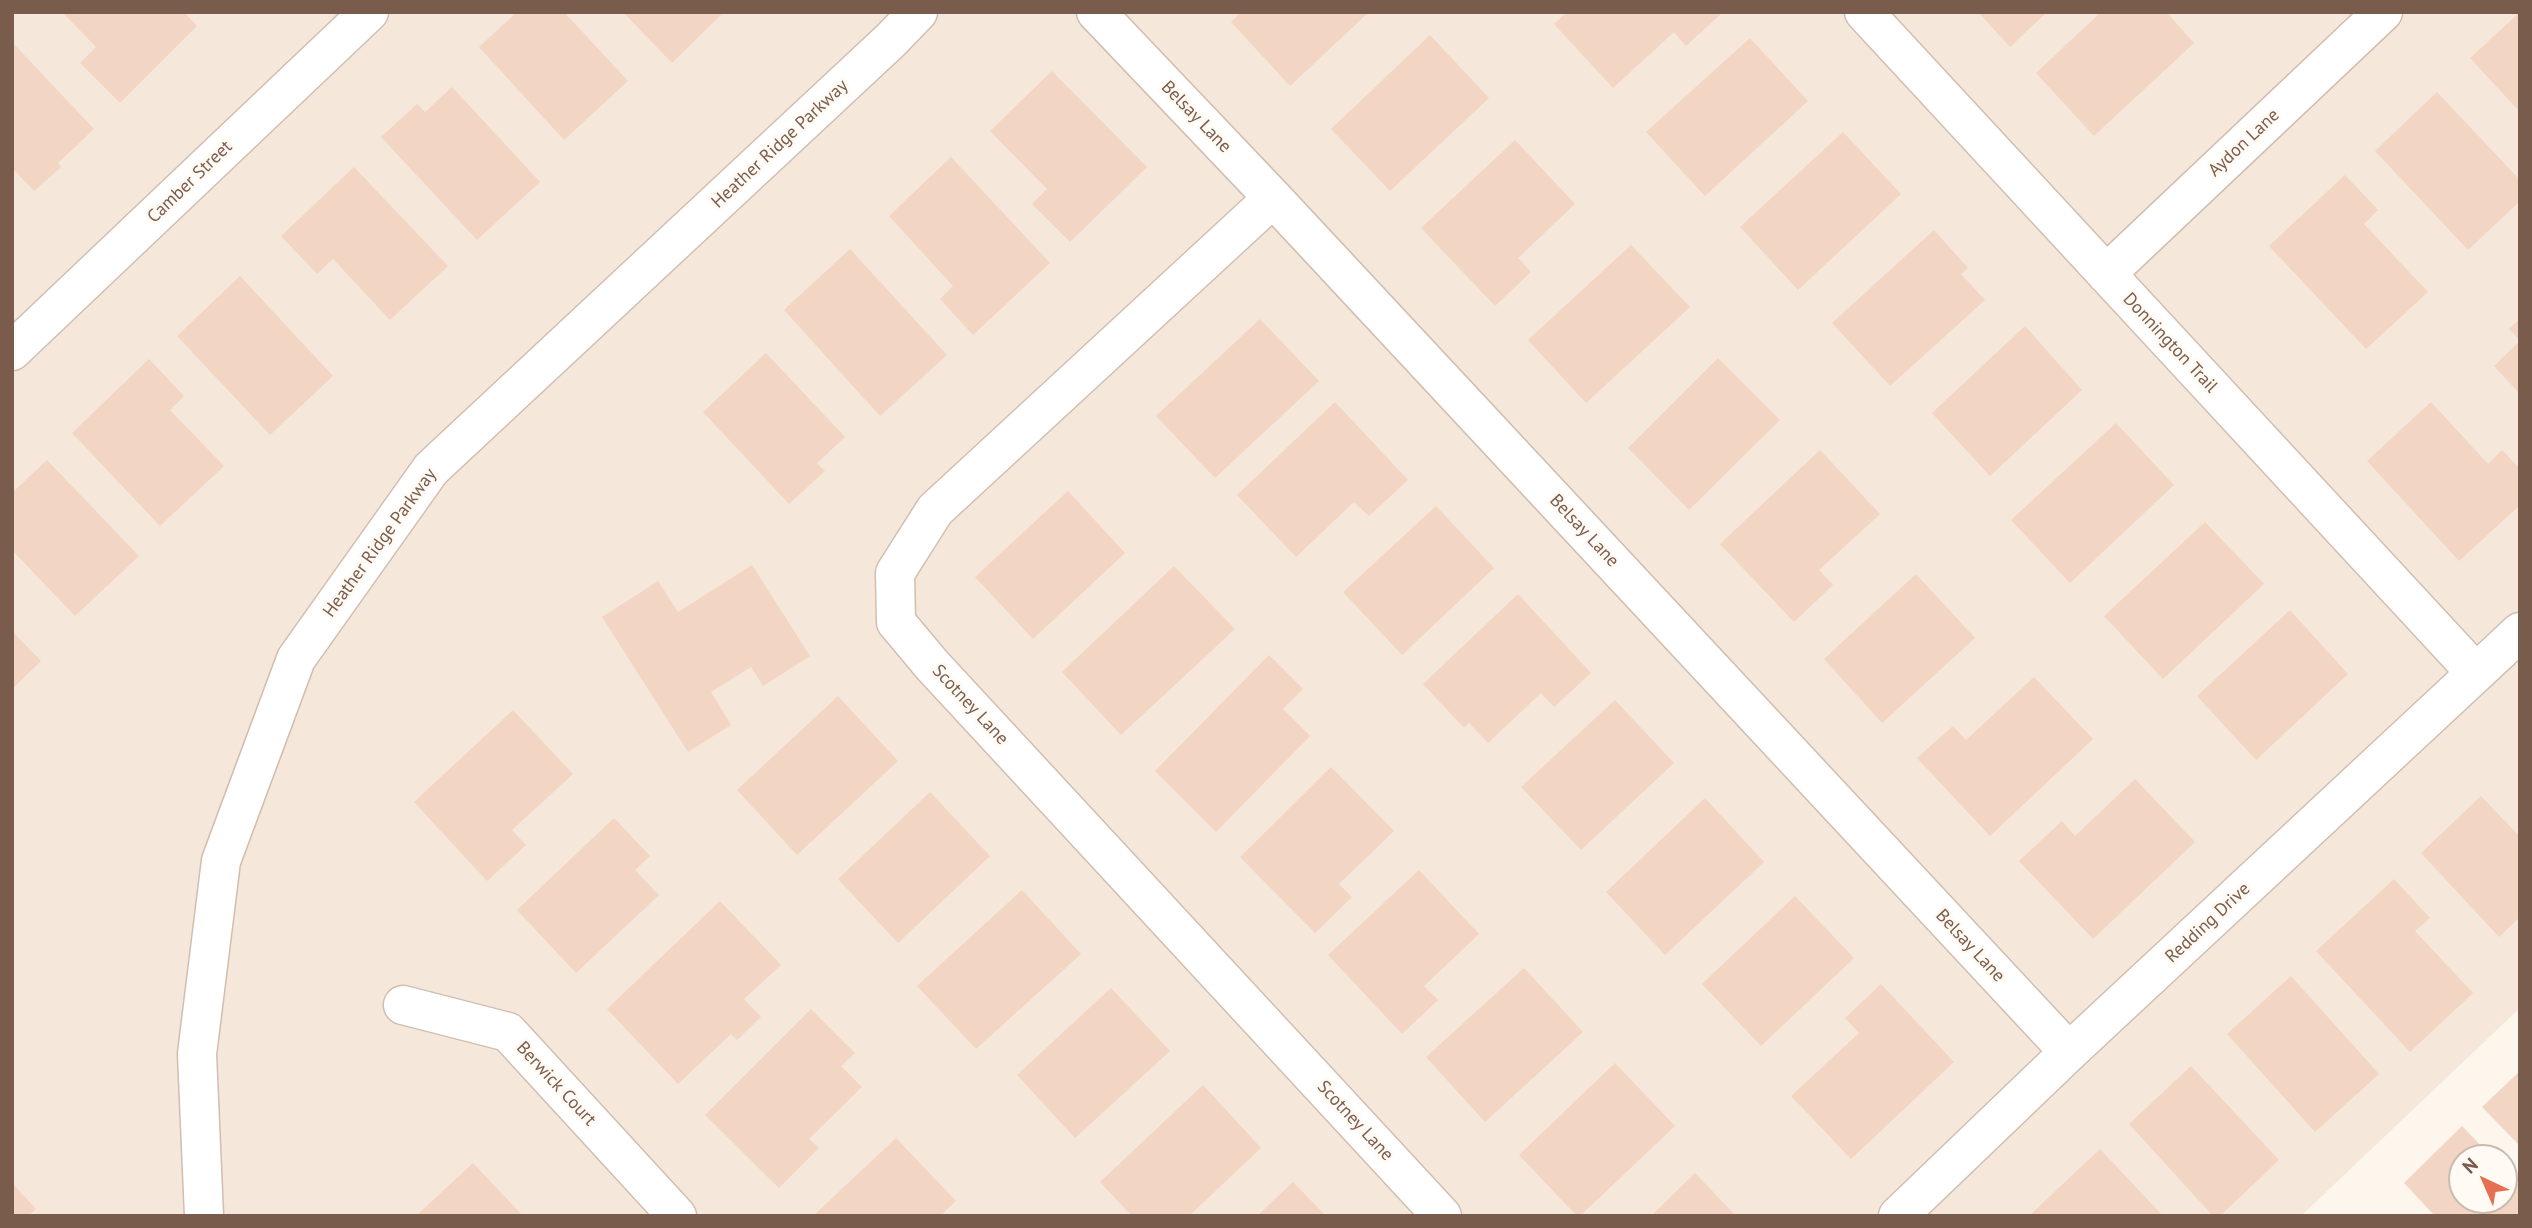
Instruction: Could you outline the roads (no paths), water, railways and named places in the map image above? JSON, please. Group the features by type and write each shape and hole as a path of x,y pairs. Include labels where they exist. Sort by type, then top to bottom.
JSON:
{"street":[{"name":"Camber Street","path":"12,351 369,12"},
{"name":"Heather Ridge Parkway","path":"204,1216 197,1054 221,861 296,659 431,469 881,50 918,12"},
{"name":"Belsay Lane","path":"1096,12 1273,198 2069,1052"},
{"name":"Donnington Trail","path":"1864,12 2476,673"},
{"name":"Aydon Lane","path":"2106,274 2383,12"},
{"name":"Scotney Lane","path":"1273,198 935,510 894,573 896,622 932,665 1442,1216"},
{"name":"Redding Drive","path":"1898,1216 2069,1052 2520,632"},
{"name":"Berwick Court","path":"403,1006 509,1032 677,1216"}]}
